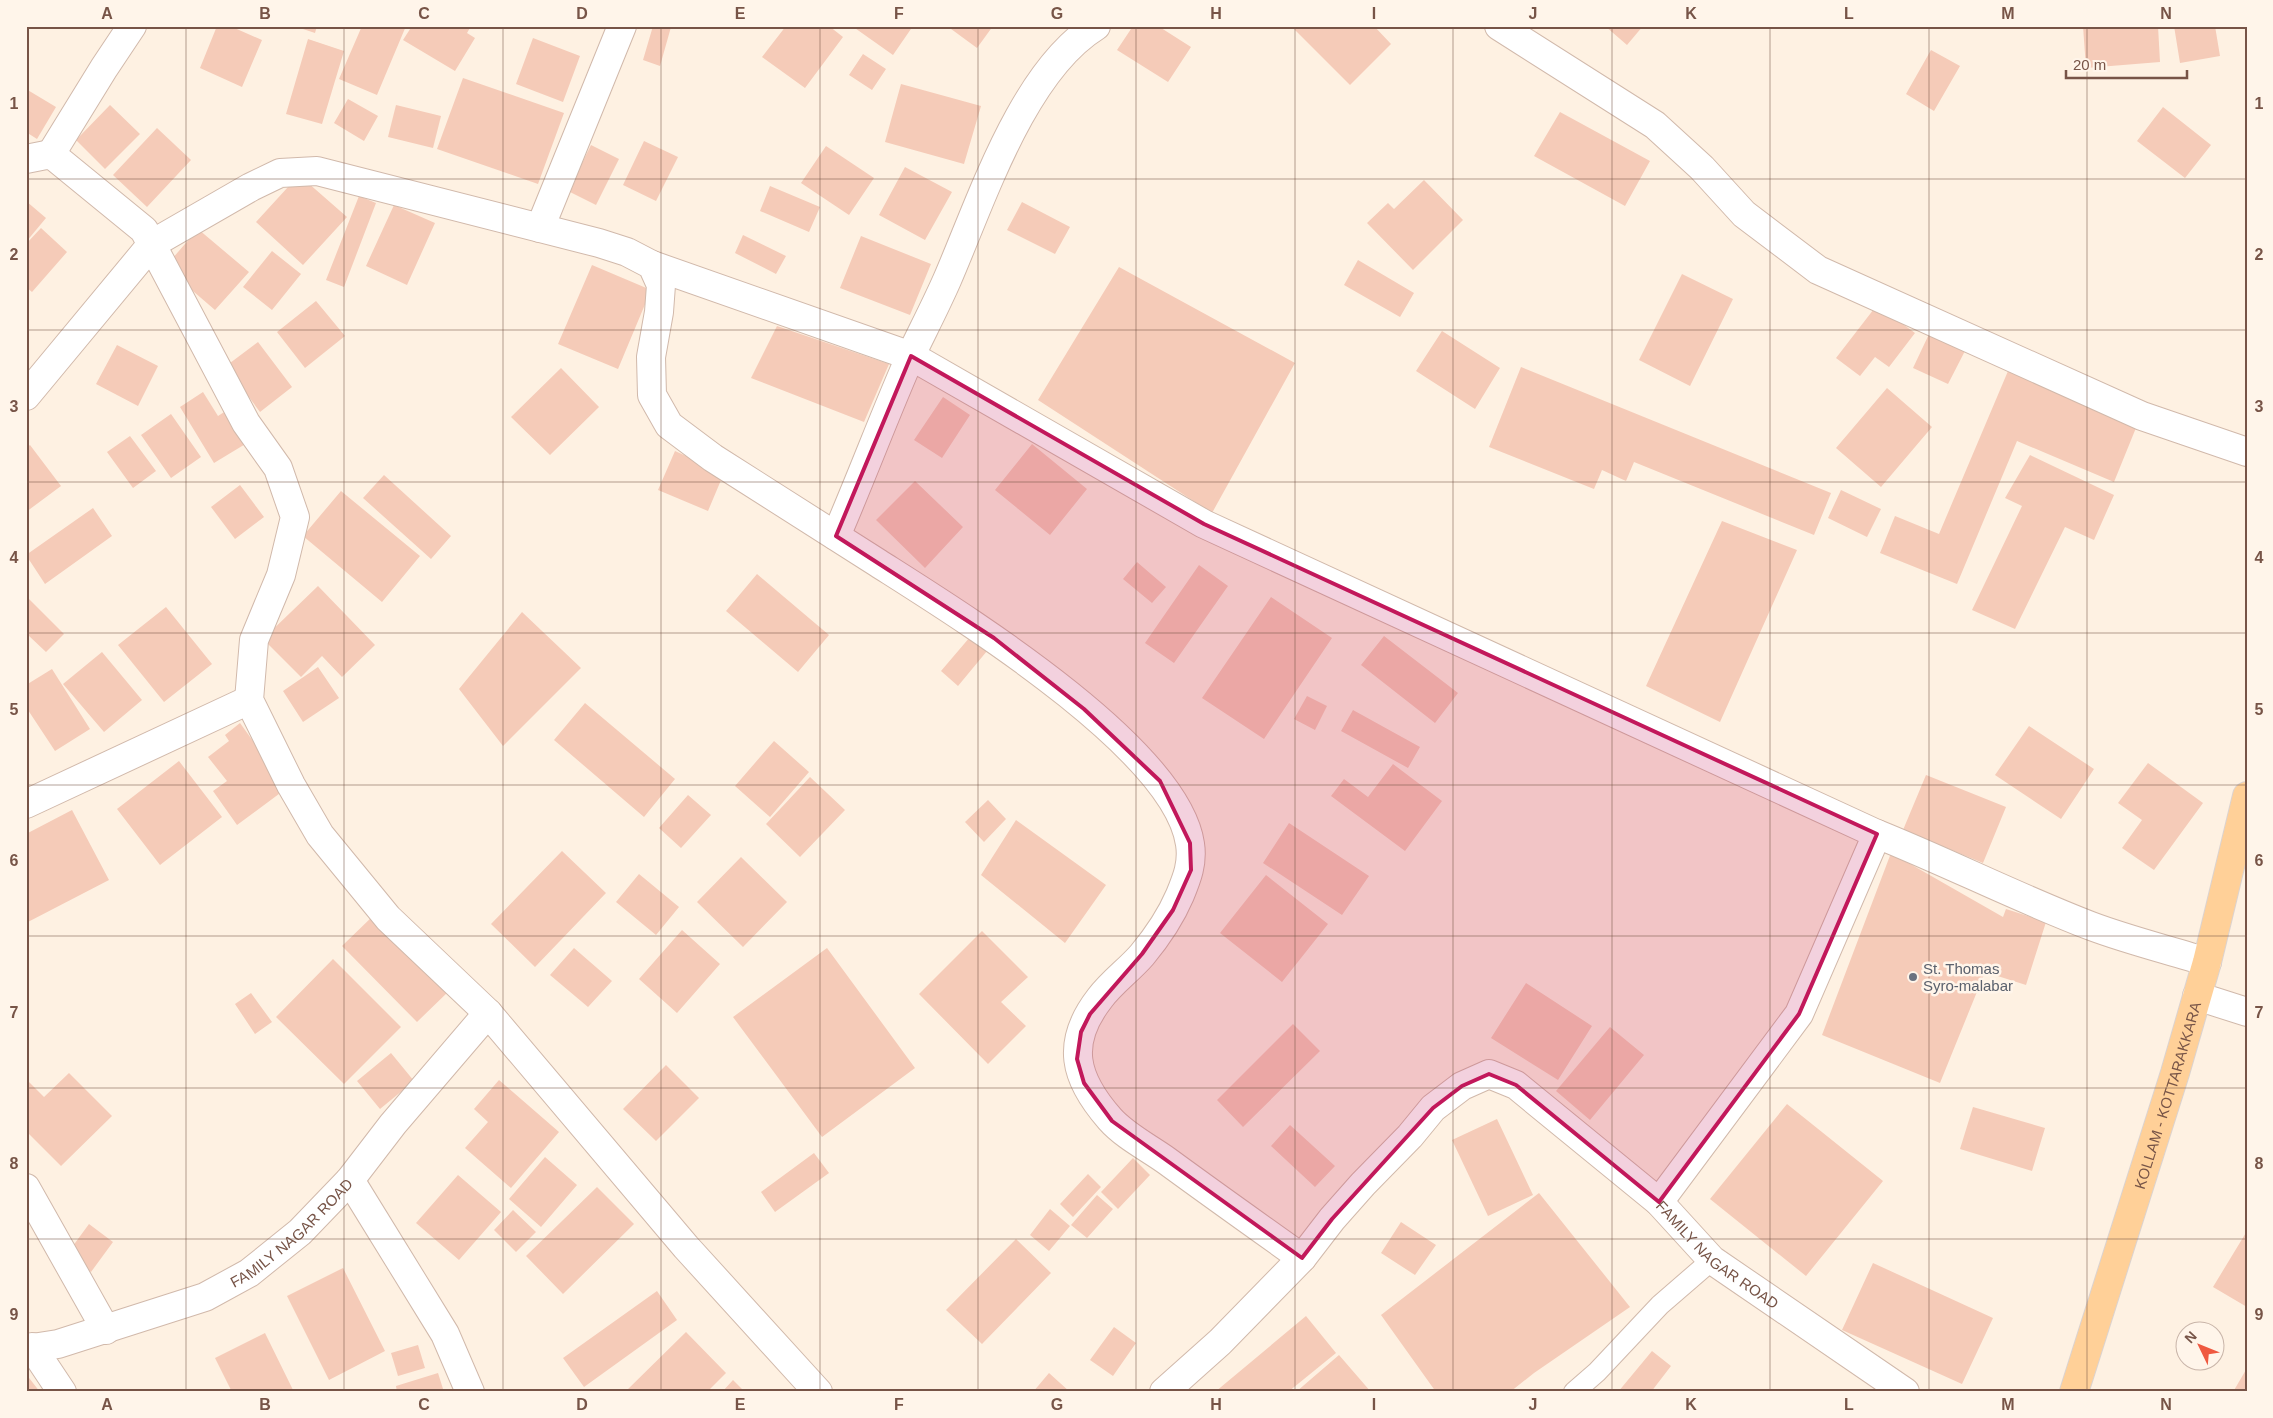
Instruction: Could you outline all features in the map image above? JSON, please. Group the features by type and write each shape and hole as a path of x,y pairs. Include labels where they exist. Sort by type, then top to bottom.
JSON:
{"main road":[{"name":"KOLLAM - KOTTARAKKARA","path":"2074,1392 2207,962 2247,796"}],"street":[{"path":"132,26 39,157 144,230 246,423 278,468 295,517 281,574 254,640 249,700 291,785 320,835 388,918 488,1014 686,1246 818,1392"},
{"path":"540,228 622,26"},
{"path":"836,536 911,356 1013,130 1041,79 1084,34 1096,26"},
{"path":"1499,26 1655,124 1702,168 1744,214 1818,270 2142,416 2247,452"},
{"path":"26,396 152,244 252,187 280,174 317,171 599,243 627,252 652,265 911,356 1204,524 1990,885 2092,926 2207,962"},
{"path":"652,265 661,285 659,312 650,357 652,395 669,425 713,458 994,638 1084,709 1138,756 1160,781 1179,812 1190,842 1191,870 1174,910 1142,954 1101,997 1090,1014 1081,1032 1077,1059 1084,1083 1112,1121 1302,1258"},
{"path":"26,804 249,700"},
{"path":"1659,1202 1798,1014 1877,834"},
{"path":"2197,996 2247,1012"},
{"name":"FAMILY NAGAR ROAD","path":"29,1348 58,1344 205,1297 249,1273 300,1232 350,1180 393,1124 488,1014"},
{"name":"FAMILY NAGAR ROAD","path":"1164,1392 1220,1342 1302,1258 1332,1219 1410,1136 1433,1108 1462,1086 1489,1074 1516,1085 1659,1202 1712,1260 1905,1392"},
{"path":"350,1180 445,1334 470,1392"},
{"path":"26,1188 106,1330"},
{"path":"29,1348 62,1392"}],"lane":[{"path":"1574,1392 1597,1372 1660,1305 1712,1260"}],"highlighted area":[{"path":"911,356 1204,524 1877,834 1799,1014 1659,1202 1516,1085 1489,1074 1462,1086 1433,1108 1332,1219 1302,1258 1112,1121 1084,1083 1077,1059 1081,1032 1090,1014 1142,954 1173,910 1191,870 1190,843 1160,781 1084,709 994,638 836,536"}],"building":[{"path":"217,26 230,26 262,40 242,87 200,68"},
{"path":"294,26 317,26 315,33"},
{"path":"362,26 406,26 377,95 339,79"},
{"path":"412,26 471,26 467,33 475,38 455,71 403,40"},
{"path":"653,26 671,27 660,66 643,60"},
{"path":"786,26 829,26 843,37 805,88 762,57"},
{"path":"852,26 913,26 893,55"},
{"path":"947,26 993,26 977,48"},
{"path":"1133,26 1158,26 1191,47 1168,82 1117,50"},
{"path":"1291,26 1374,26 1391,44 1350,85"},
{"path":"1605,26 1643,26 1627,45"},
{"path":"2083,26 2158,26 2160,62 2086,68"},
{"path":"2174,26 2215,26 2220,56 2180,63"},
{"path":"533,38 580,56 563,102 516,84"},
{"path":"308,39 344,51 322,124 286,114"},
{"path":"1931,50 1960,66 1934,111 1906,94"},
{"path":"863,54 886,69 872,90 849,75"},
{"path":"463,78 564,113 538,184 437,149"},
{"path":"901,84 981,106 964,164 885,142"},
{"path":"26,89 56,107 37,139 26,132"},
{"path":"348,99 378,116 364,141 334,123"},
{"path":"110,105 140,134 105,169 76,140"},
{"path":"396,105 441,116 433,148 388,137"},
{"path":"2163,107 2211,145 2185,178 2137,141"},
{"path":"1560,112 1650,161 1625,206 1534,156"},
{"path":"157,128 191,160 147,207 113,175"},
{"path":"644,141 678,157 656,201 623,185"},
{"path":"591,145 619,159 596,205 568,191"},
{"path":"826,146 874,178 849,215 801,183"},
{"path":"905,167 952,192 925,240 879,215"},
{"path":"299,175 347,217 303,265 256,222"},
{"path":"1424,180 1463,220 1413,270 1367,223 1388,203 1394,209"},
{"path":"770,186 820,207 809,232 760,211"},
{"path":"359,196 376,203 344,287 326,280"},
{"path":"26,201 46,218 26,242"},
{"path":"1022,202 1070,227 1055,254 1007,230"},
{"path":"394,205 435,223 407,285 366,266"},
{"path":"41,228 67,252 32,292 26,287 26,244"},
{"path":"198,229 249,272 215,310 165,267"},
{"path":"743,235 786,256 776,274 735,253"},
{"path":"861,236 931,264 910,315 840,288"},
{"path":"272,251 301,274 272,310 243,287"},
{"path":"1358,260 1414,293 1400,317 1344,285"},
{"path":"592,265 651,290 618,369 558,344"},
{"path":"1119,267 1295,363 1212,513 1038,400"},
{"path":"1682,274 1733,299 1690,386 1639,360"},
{"path":"316,301 345,336 305,368 277,332"},
{"path":"1877,305 1915,333 1889,367 1875,357 1860,376 1836,358"},
{"path":"777,326 889,364 864,422 751,378"},
{"path":"1442,331 1500,368 1475,409 1416,371"},
{"path":"1930,332 1966,349 1948,384 1913,368"},
{"path":"258,342 292,387 260,412 226,366"},
{"path":"117,345 158,366 138,406 96,384"},
{"path":"2011,364 2140,418 2114,482 2017,441 1957,584 1880,553 1895,516 1939,534"},
{"path":"1521,367 1831,493 1814,535 1634,462 1626,481 1602,470 1594,489 1489,447"},
{"path":"561,368 599,407 550,455 511,417"},
{"path":"1887,388 1932,427 1881,487 1836,448"},
{"path":"203,392 218,416 232,407 252,440 214,463 180,407"},
{"path":"943,397 970,415 942,458 914,440"},
{"path":"171,414 201,457 171,478 141,435"},
{"path":"130,436 156,471 133,488 107,452"},
{"path":"1032,444 1087,489 1050,535 995,490"},
{"path":"30,445 61,486 26,512 26,448"},
{"path":"675,451 724,473 708,511 658,490"},
{"path":"2030,455 2114,495 2094,540 2065,527 2015,629 1972,610 2022,506 2005,498"},
{"path":"384,475 451,536 431,559 363,498"},
{"path":"915,481 963,527 925,568 876,520"},
{"path":"240,485 264,517 235,539 211,507"},
{"path":"1841,490 1881,509 1867,537 1828,518"},
{"path":"341,491 420,556 382,602 303,536"},
{"path":"93,508 112,536 45,584 26,555"},
{"path":"1722,521 1797,550 1720,722 1646,686"},
{"path":"1137,562 1166,587 1152,603 1123,579"},
{"path":"1199,565 1228,586 1174,663 1145,643"},
{"path":"757,574 829,635 798,672 726,611"},
{"path":"318,586 375,645 342,677 322,656 301,677 263,639"},
{"path":"26,596 64,634 46,652 28,635 26,637"},
{"path":"1271,597 1332,638 1264,739 1202,698"},
{"path":"166,607 212,664 164,702 118,645"},
{"path":"522,612 581,668 503,746 459,689"},
{"path":"1384,636 1458,693 1435,723 1361,665"},
{"path":"970,637 987,651 958,686 941,671"},
{"path":"102,652 142,700 104,732 63,684"},
{"path":"318,667 339,698 303,722 283,691"},
{"path":"52,669 90,729 55,751 26,707 26,685"},
{"path":"1307,696 1327,706 1315,730 1294,719"},
{"path":"585,703 675,779 644,817 554,740"},
{"path":"1353,710 1420,747 1408,768 1341,731"},
{"path":"240,723 287,788 237,825 213,791 227,781 208,757 229,741 225,735"},
{"path":"2029,726 2094,769 2061,819 1995,775"},
{"path":"774,741 809,772 770,817 735,786"},
{"path":"179,761 222,817 160,865 117,809"},
{"path":"2148,763 2203,803 2154,870 2122,848 2142,820 2118,803"},
{"path":"1393,764 1442,801 1405,851 1331,796 1344,779 1368,797"},
{"path":"1926,775 2006,807 1983,863 1903,830"},
{"path":"810,777 845,810 800,857 766,824"},
{"path":"688,795 711,815 681,848 659,828"},
{"path":"988,800 1006,819 984,842 965,822"},
{"path":"72,810 109,880 26,923 26,834"},
{"path":"1016,820 1106,885 1065,943 981,875"},
{"path":"1289,823 1369,876 1342,915 1263,863"},
{"path":"562,851 606,893 535,967 491,924"},
{"name":"St. Thomas Syro-malabar","path":"1891,853 2003,917 2006,909 2046,922 2026,985 1985,972 1940,1083 1822,1035"},
{"path":"741,857 787,902 743,947 697,902"},
{"path":"639,874 679,907 656,935 616,902"},
{"path":"1266,875 1328,924 1282,982 1220,933"},
{"path":"376,913 451,989 417,1022 342,946"},
{"path":"682,930 720,964 677,1013 639,979"},
{"path":"982,931 1028,977 1001,1002 1026,1026 988,1064 919,994"},
{"path":"574,948 612,981 588,1007 550,975"},
{"path":"827,948 915,1068 822,1137 733,1017"},
{"path":"333,959 401,1027 344,1084 276,1017"},
{"path":"1526,983 1592,1026 1558,1080 1491,1038"},
{"path":"251,993 272,1022 255,1034 235,1004"},
{"path":"1293,1024 1320,1051 1243,1127 1217,1100"},
{"path":"1610,1027 1644,1055 1590,1120 1556,1091"},
{"path":"391,1053 414,1081 380,1109 357,1081"},
{"path":"666,1065 699,1098 656,1141 623,1109"},
{"path":"69,1073 112,1116 61,1166 26,1131 26,1079 44,1097"},
{"path":"499,1080 559,1132 511,1188 465,1148 488,1122 474,1109"},
{"path":"1787,1104 1883,1181 1806,1276 1710,1199"},
{"path":"1973,1107 2045,1128 2032,1171 1960,1149"},
{"path":"1497,1119 1533,1195 1488,1216 1452,1140"},
{"path":"1290,1125 1335,1166 1315,1187 1271,1146"},
{"path":"814,1153 829,1173 775,1212 761,1192"},
{"path":"545,1157 577,1185 541,1227 509,1199"},
{"path":"1133,1158 1150,1175 1118,1209 1101,1192"},
{"path":"1088,1174 1101,1187 1073,1217 1060,1204"},
{"path":"458,1175 501,1212 459,1260 416,1223"},
{"path":"597,1187 634,1224 563,1294 526,1256"},
{"path":"1539,1193 1630,1307 1534,1373 1510,1392 1436,1392 1381,1315"},
{"path":"1097,1195 1113,1209 1087,1238 1071,1225"},
{"path":"1050,1209 1070,1226 1049,1251 1030,1235"},
{"path":"513,1210 536,1232 516,1252 494,1230"},
{"path":"1401,1222 1436,1245 1415,1275 1381,1253"},
{"path":"89,1224 113,1242 91,1272 67,1254"},
{"path":"2247,1231 2247,1307 2213,1287"},
{"path":"1016,1239 1051,1273 982,1344 946,1310"},
{"path":"1873,1263 1993,1318 1962,1384 1842,1330"},
{"path":"343,1268 385,1351 329,1380 287,1296"},
{"path":"657,1291 677,1320 584,1387 563,1358"},
{"path":"1306,1316 1336,1353 1288,1392 1215,1392"},
{"path":"1114,1327 1136,1343 1113,1376 1090,1360"},
{"path":"686,1332 726,1373 707,1392 625,1392"},
{"path":"265,1333 294,1392 232,1392 215,1358"},
{"path":"418,1345 425,1368 398,1376 391,1353"},
{"path":"1652,1351 1671,1366 1651,1392 1618,1392"},
{"path":"1339,1355 1371,1392 1296,1392"},
{"path":"2247,1368 2247,1392 2233,1392"},
{"path":"438,1373 444,1392 397,1392 396,1386"},
{"path":"1049,1373 1070,1392 1033,1392"},
{"path":"26,1374 40,1392 26,1392"},
{"path":"733,1380 745,1392 722,1392"}],"place":[{"name":"St. Thomas Syro-malabar","path":"1913,977"}]}
